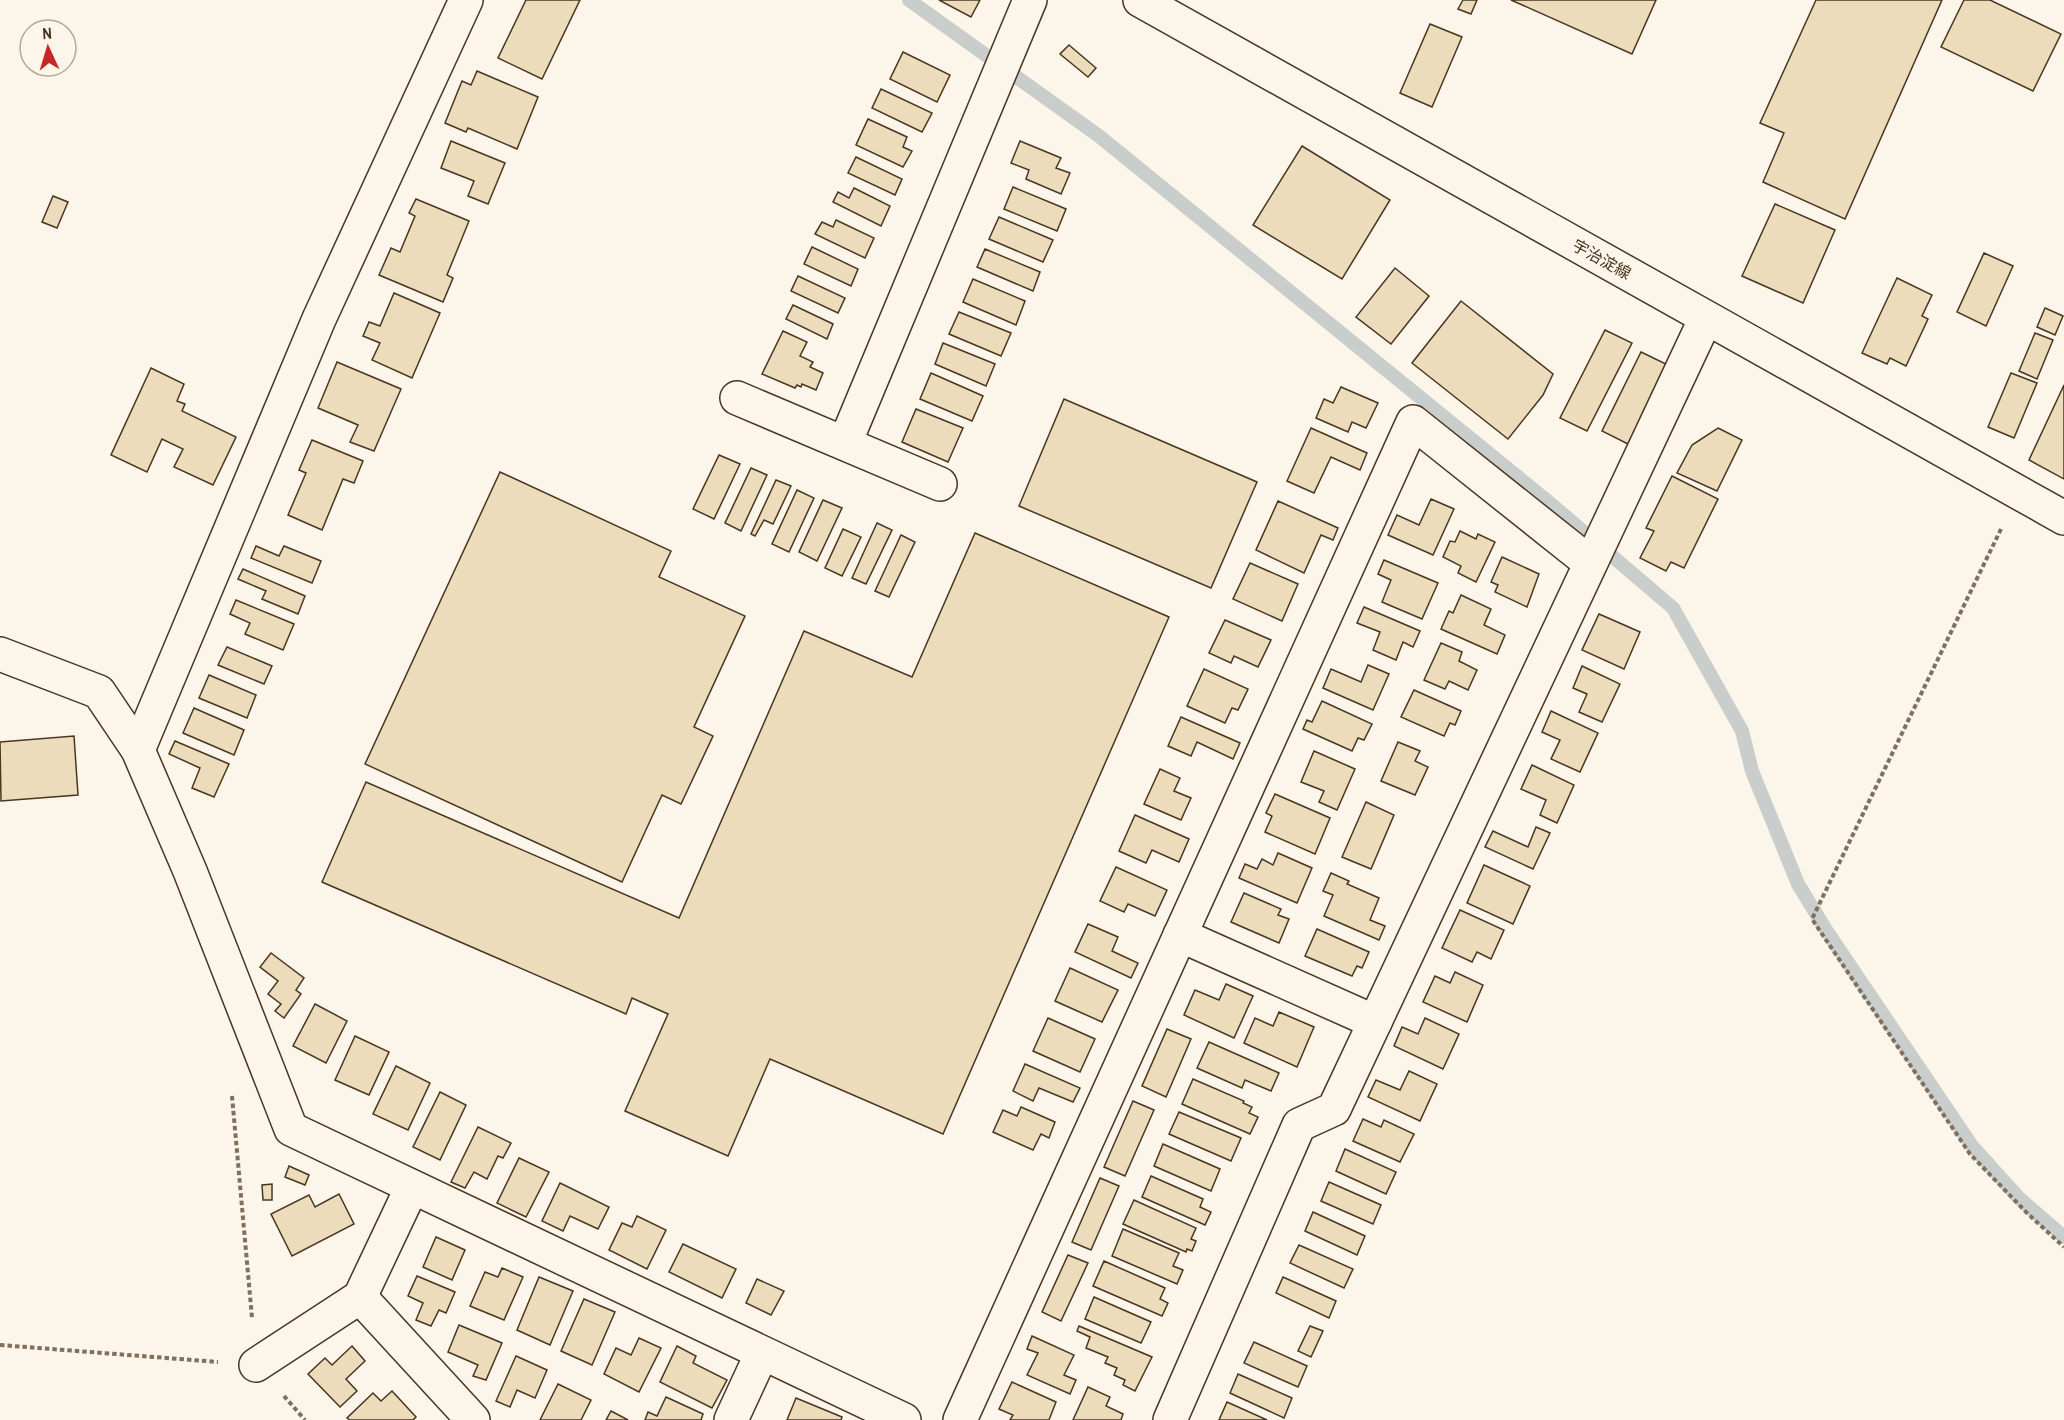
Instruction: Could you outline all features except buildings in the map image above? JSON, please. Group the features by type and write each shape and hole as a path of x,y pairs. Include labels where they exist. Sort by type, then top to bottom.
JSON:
{"street":[{"path":"138,750 320,319 466,0"},
{"path":"844,443 1030,0"},
{"name":"宇治淀線","path":"1140,0 2064,518"},
{"path":"1170,1420 1299,1125 1334,1109 1706,318"},
{"path":"737,398 940,484"},
{"path":"960,1420 1413,422 1590,563"},
{"path":"0,654 99,692 138,750 190,871 291,1129 904,1420"},
{"path":"1180,935 1375,1022"},
{"path":"256,1365 360,1298 412,1187"},
{"path":"360,1298 473,1420"},
{"path":"731,1420 762,1353"}],"path":[{"path":"2019,493 1812,919 1970,1154 2027,1213 2064,1247"},
{"path":"231,1086 256,1365 305,1420"},
{"path":"0,1345 256,1365"}],"waterway":[{"path":"909,0 1099,136 1551,504 1673,608 1742,731 1752,771 1798,884 1826,930 1972,1146 2019,1198 2064,1237"}]}
